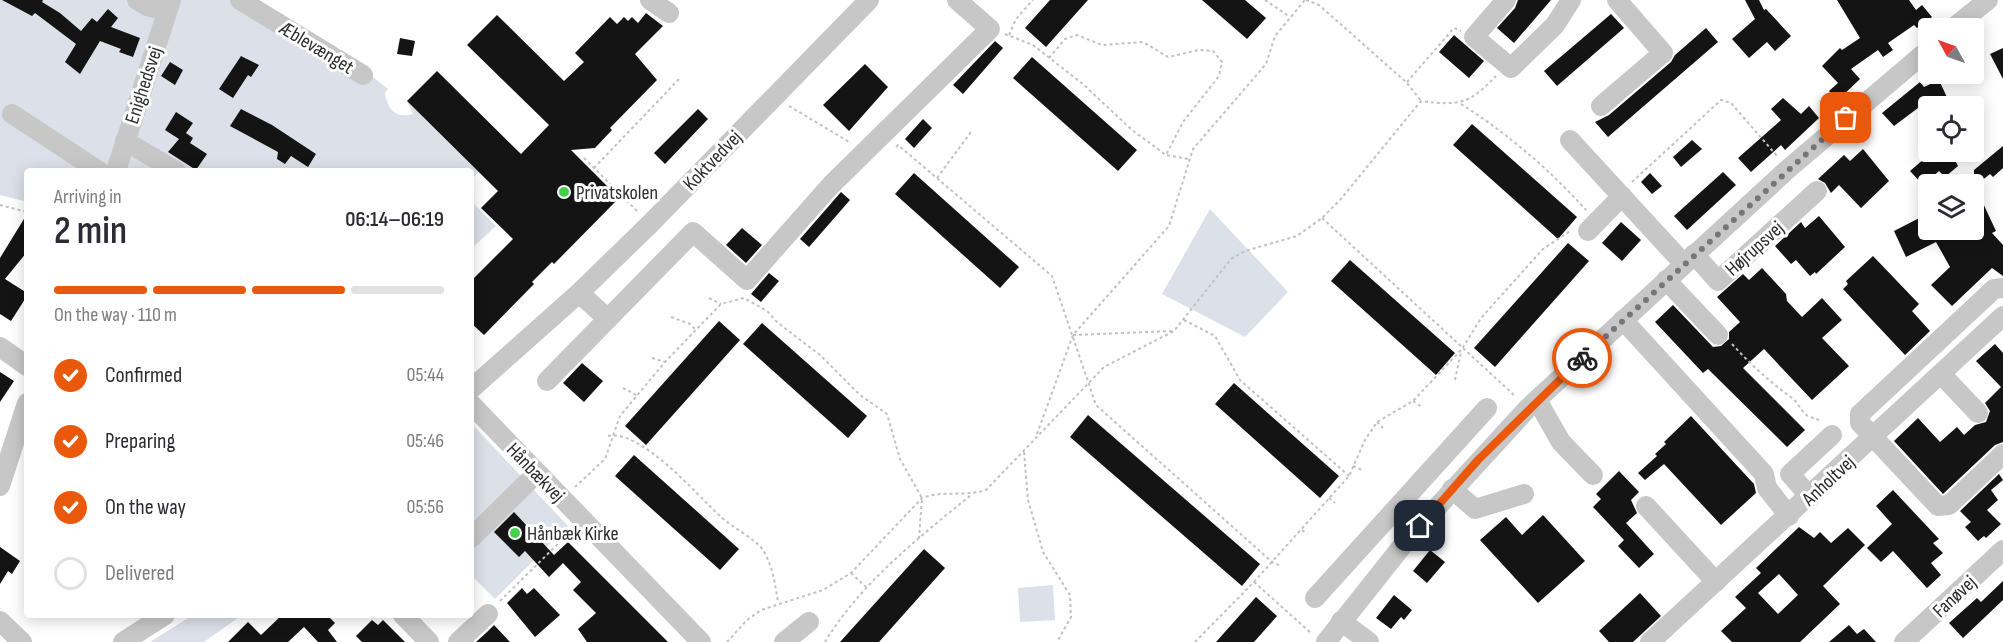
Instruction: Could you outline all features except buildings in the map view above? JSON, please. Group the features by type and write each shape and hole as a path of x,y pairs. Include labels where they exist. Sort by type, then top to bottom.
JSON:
{"street":[{"path":"137,0 147,6 169,6"},
{"name":"Æblevænget","path":"240,0 363,75"},
{"path":"650,0 669,14"},
{"name":"Koktvedvej","path":"474,387 579,293 650,224 869,0"},
{"path":"547,381 693,232 747,280 831,185 990,29 957,0"},
{"path":"1506,0 1474,37 1511,68 1555,25 1571,0"},
{"path":"1601,106 1663,53 1617,0"},
{"path":"1966,18 1988,0"},
{"name":"Enighedsvej","path":"117,168 169,6"},
{"name":"Højrupsvej","path":"1320,638 1341,621 1452,489 1533,404 1788,169 1918,58"},
{"path":"12,114 94,168"},
{"path":"1569,140 1622,196 1689,259"},
{"path":"125,141 171,168"},
{"name":"Højrupsvej","path":"1689,259 1718,281 1817,191"},
{"path":"1581,230 1603,216 1622,196"},
{"path":"1666,280 1718,335"},
{"path":"2003,288 1994,289 1860,414 1860,423 1938,506 1949,505 2003,454"},
{"path":"579,293 608,318"},
{"path":"1623,320 1764,474 1767,488 1790,516"},
{"name":"Anholtvej","path":"1650,642 1790,516 1934,380 1999,326"},
{"path":"0,347 24,364"},
{"path":"1909,368 1934,380 1978,413"},
{"path":"1533,404 1561,442 1593,475"},
{"name":"Hånbækvej","path":"474,407 701,642"},
{"path":"1315,598 1487,408"},
{"path":"0,486 24,412"},
{"path":"1810,497 1790,474 1832,435"},
{"path":"474,535 537,473"},
{"path":"1452,489 1475,509 1524,494"},
{"path":"1646,506 1716,582"},
{"path":"1385,520 1407,540"},
{"name":"Fanøvej","path":"1904,642 2003,550"},
{"path":"458,642 488,614"},
{"path":"123,642 160,618"},
{"path":"406,618 429,642"},
{"path":"0,621 22,642"},
{"path":"1341,621 1369,642"},
{"path":"784,642 809,622"}],"path":[{"path":"1026,0 1030,4"},
{"path":"1009,35 1016,19 1033,0"},
{"path":"1265,0 1290,17"},
{"path":"1036,437 1073,335 1169,226 1188,159 1266,64 1275,36 1305,0 1319,5 1407,83 1421,101 1461,104 1497,127 1564,185 1587,210 1603,216"},
{"path":"1407,83 1455,28 1474,37"},
{"path":"990,29 1033,45 1084,84 1132,130 1166,155 1188,159"},
{"path":"1049,58 1065,39 1077,35 1102,45 1148,43 1168,57 1207,49 1218,56 1222,62 1219,76 1183,122 1166,155"},
{"path":"1461,104 1479,93 1500,71 1511,68"},
{"path":"594,168 681,77"},
{"path":"773,98 866,151"},
{"path":"1622,196 1634,179 1721,100 1731,103 1788,169"},
{"path":"727,642 761,610 823,590 851,573 922,498 934,493 970,495 986,490 1088,382 1118,358 1174,331 1231,259 1245,251 1297,236 1322,218 1340,200 1421,101"},
{"path":"937,178 971,132"},
{"path":"891,149 898,145 1052,276 1096,405 1272,562 1279,565"},
{"path":"584,158 650,224"},
{"path":"0,205 24,211"},
{"path":"1322,218 1462,349 1533,404"},
{"path":"1195,642 1254,582 1349,476 1365,440 1377,423 1393,411 1413,401 1462,349 1481,318 1543,249 1581,230"},
{"path":"709,298 721,304"},
{"path":"562,500 605,459 620,416 665,362 721,304 744,298 767,311 778,323 820,355 860,395 887,414 900,459 922,498 919,538"},
{"path":"670,317 690,324 696,330"},
{"path":"1184,320 1215,336 1240,380 1349,476"},
{"path":"1073,335 1174,331"},
{"path":"1718,335 1723,334 1755,369 1765,375 1782,393 1792,398 1808,416 1816,418 1832,435"},
{"path":"1455,380 1462,349"},
{"path":"652,358 665,362"},
{"path":"623,388 638,396"},
{"path":"1413,401 1422,407"},
{"path":"1377,423 1383,428"},
{"path":"608,436 614,435 637,442 699,492 720,516 762,548 773,570 778,604"},
{"path":"1024,452 1028,500 1043,552 1070,595 1071,617 1057,642"},
{"path":"1353,466 1364,471"},
{"path":"825,642 837,622 868,589 919,538 970,495"},
{"path":"1329,498 1335,503"},
{"path":"488,614 583,519"},
{"path":"1302,530 1307,534"},
{"path":"851,573 868,589"},
{"path":"1254,582 1320,638"}],"shaded area":[{"path":"0,0 235,0 369,74 388,89 385,93 386,99 393,111 402,115 413,114 407,101 479,172 474,177 474,168 24,168 24,201 0,195"},
{"path":"474,204 496,226 474,246"},
{"path":"1210,209 1288,292 1245,337 1162,294"},
{"path":"474,426 568,526 495,599 474,578"},
{"path":"1053,585 1055,620 1020,622 1018,588"},
{"path":"188,618 238,618 204,642 150,642"}],"way so far":[{"path":"1582,358 1846,118"}],"place":[{"name":"Privatskolen","path":"564,192"},
{"name":"Hånbæk Kirke","path":"515,533"}],"route":[{"path":"1420,526 1528,408 1582,358"}]}
